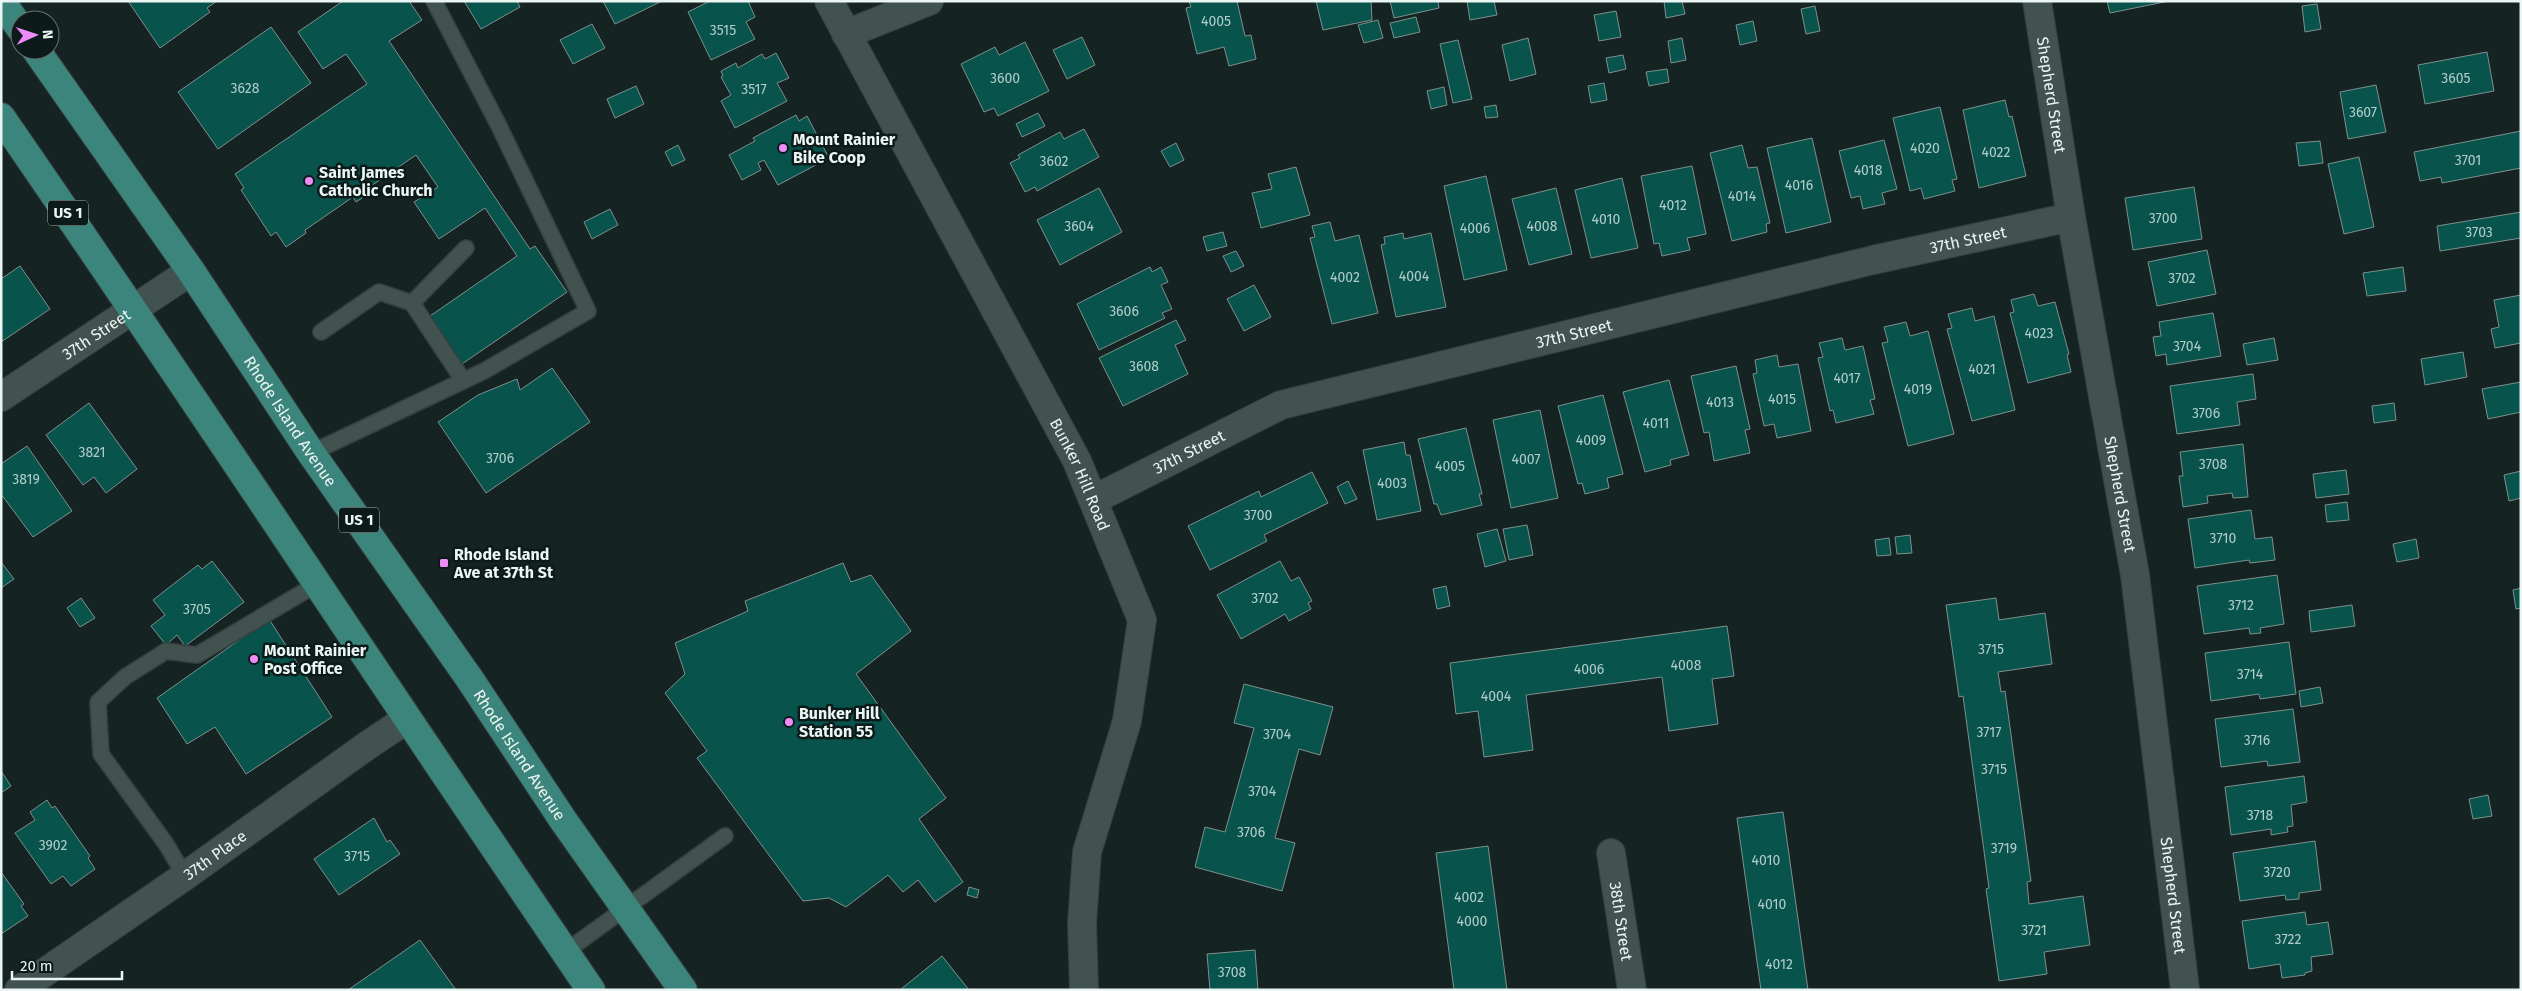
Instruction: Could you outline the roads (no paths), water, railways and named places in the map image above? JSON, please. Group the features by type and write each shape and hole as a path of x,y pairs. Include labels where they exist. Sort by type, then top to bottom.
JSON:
{"main road":[{"path":"2,1 10,13"},
{"name":"Rhode Island Avenue","path":"43,60 191,271 311,453 469,678 563,820 683,990"},
{"name":"US 1","path":"1,117 134,309 407,719 591,990"}],"street":[{"name":"Bunker Hill Road","path":"829,1 1065,438 1095,499 1142,620 1127,722 1088,852 1082,923 1084,990"},
{"path":"846,34 929,1"},
{"name":"Shepherd Street","path":"2038,1 2071,217 2135,574 2185,990"},
{"name":"37th Street","path":"1095,499 1281,405 1864,262 2071,217"},
{"name":"37th Street","path":"1,397 191,271"},
{"name":"37th Place","path":"19,990 185,876 407,719"},
{"name":"38th Street","path":"1611,853 1632,990"}],"lane":[{"path":"311,453 463,380 588,311 499,126 434,1"},
{"path":"412,303 466,248"},
{"path":"321,332 380,292 412,303 463,380"},
{"path":"185,876 166,844 101,754 98,702 125,677 166,651 198,655 317,584"},
{"path":"565,952 725,836"}],"place":[{"name":"Mount Rainier Bike Coop","path":"783,148"},
{"name":"Saint James Catholic Church","path":"309,181"},
{"name":"Rhode Island Ave at 37th St","path":"444,563"},
{"name":"Mount Rainier Post Office","path":"254,659"},
{"name":"Bunker Hill Station 55","path":"789,722"}]}
